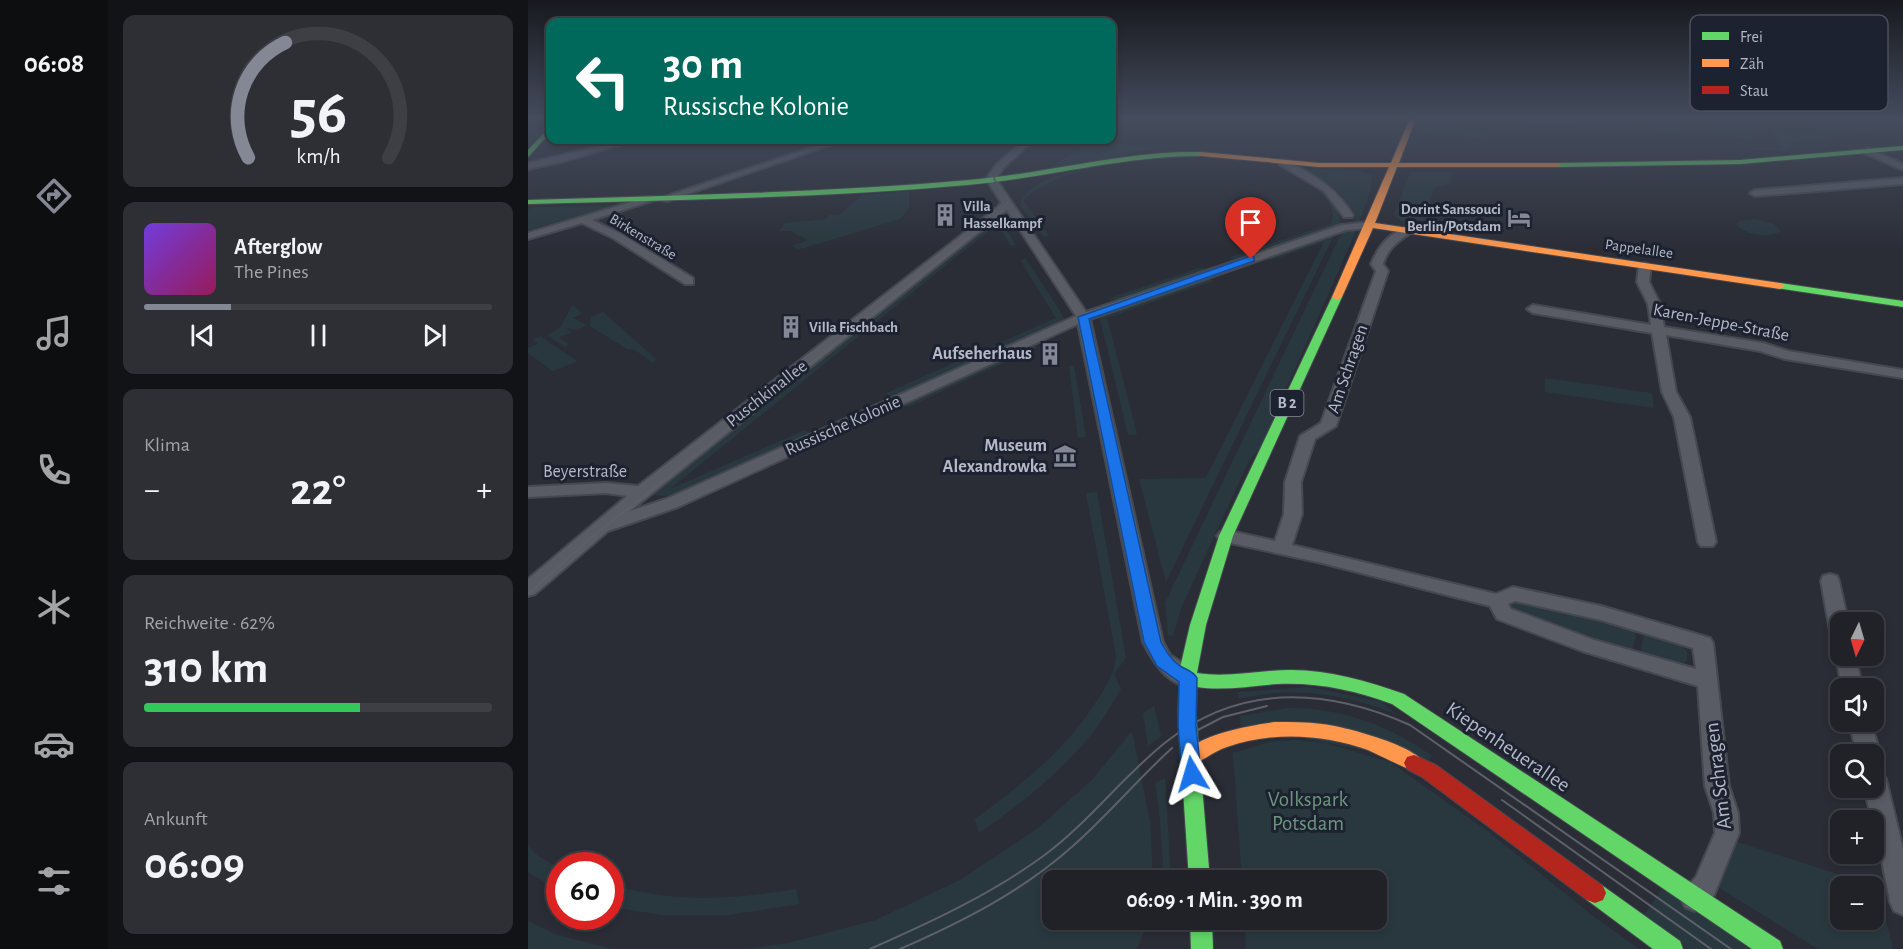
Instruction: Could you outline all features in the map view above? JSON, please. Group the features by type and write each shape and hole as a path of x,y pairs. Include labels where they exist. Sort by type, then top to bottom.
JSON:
{"street":[{"path":"528,166 547,162"},
{"path":"528,236 657,199 771,162"},
{"path":"991,179 1004,162"},
{"path":"528,202 848,192 1057,172 1099,162"},
{"path":"1283,162 1327,186 1342,203 1348,215"},
{"path":"1290,162 1392,166 1727,162"},
{"name":"B 2","path":"1370,225 1394,162"},
{"path":"991,179 1083,317 1153,642 1163,661 1173,670 1188,678"},
{"path":"1755,193 1903,181"},
{"name":"Puschkinallee","path":"528,589 642,492 1003,208 1006,202"},
{"name":"Birkenstraße","path":"581,219 617,236 689,282"},
{"name":"Pappelallee","path":"1370,225 1903,304"},
{"name":"Russische Kolonie","path":"600,527 672,503 1083,317 1345,227 1370,225"},
{"name":"Am Schragen","path":"1188,678 1194,639 1227,536 1370,225"},
{"name":"Am Schragen","path":"1282,547 1293,514 1293,482 1308,436 1328,426 1382,271 1377,264 1380,254 1385,245 1408,230"},
{"path":"1645,266 1643,282 1654,304 1668,392 1682,417 1707,542"},
{"name":"Karen-Jeppe-Straße","path":"1533,309 1763,347 1785,355 1903,374"},
{"name":"Beyerstraße","path":"528,492 606,488 642,492"},
{"name":"Am Schragen","path":"1227,536 1282,547 1497,601 1513,594 1601,613 1703,643 1717,786 1726,813 1727,833 1705,886 1694,898"},
{"path":"1830,580 1836,612"},
{"name":"Am Schragen","path":"1497,601 1504,614 1589,646 1707,681"},
{"name":"Kiepenheuerallee","path":"1188,678 1220,684 1276,677 1313,677 1354,684 1398,699 1772,949"},
{"name":"B 2","path":"1188,678 1186,714 1198,870"},
{"path":"1190,758 1225,740 1273,729 1319,729 1362,738 1385,747 1429,771 1672,949"},
{"path":"1878,798 1903,902"},
{"path":"1201,930 1202,949"}],"green space":[{"path":"1058,162 1085,162 1047,169"},
{"path":"1100,166 1059,178 1031,193 1023,200 1049,236 1044,237 1020,205 1021,199 1028,191 1046,180 1068,172"},
{"path":"1296,168 1359,171 1372,175 1371,189 1360,221 1354,221 1356,216 1349,205 1331,186"},
{"path":"1453,171 1450,184 1434,188 1427,214 1440,222 1438,228 1408,223 1394,215 1410,172"},
{"path":"1324,190 1338,211 1339,227 1236,261 1230,257 1331,224 1333,214 1330,206 1318,191"},
{"path":"909,191 909,208 900,219 798,249 792,246 808,240 790,231 779,231 785,223 826,219 829,215 839,215 862,195"},
{"path":"619,206 528,230 528,209 534,207"},
{"path":"999,218 1016,245 1011,246 997,224 670,489 805,430 811,434 682,493 672,496 653,495"},
{"path":"1755,219 1774,224 1781,231 1770,235 1758,235 1736,225 1739,221"},
{"path":"1346,230 1356,231 1260,448 1248,463 1182,606 1173,636 1168,635 1165,603 1339,238"},
{"path":"1335,233 1166,582 1139,479 1206,478 1324,242 1272,260 1265,257"},
{"path":"1026,259 1065,319 1063,322 893,398 886,393 1056,318 1020,260"},
{"path":"1202,267 1208,270 1119,300 1107,299"},
{"path":"1207,277 1213,281 1107,318 1137,434 1128,435 1099,314"},
{"path":"572,305 581,314 573,318 587,325 574,330 565,327 572,333 559,337 568,344 565,347 547,335 560,328"},
{"path":"603,312 656,359 653,363 635,350 627,349 590,326 591,317"},
{"path":"541,337 577,361 553,371 528,353 528,348 538,344 533,339"},
{"path":"1027,345 1038,347 908,407 901,403"},
{"path":"1069,366 1074,366 1086,437 1078,438"},
{"path":"1545,378 1652,393 1654,408 1545,392"},
{"path":"1097,492 1126,658 1114,674 1121,689 1094,731 1078,750 1024,800 979,833 975,819 1026,780 1056,752 1083,720 1112,675 1116,656 1086,493"},
{"path":"1515,599 1637,630 1632,654 1509,612 1506,606"},
{"path":"1644,632 1678,643 1687,651 1687,661 1679,665 1640,656"},
{"path":"1310,687 1382,702 1396,714 1357,701 1298,692 1238,699 1238,692"},
{"path":"1154,705 1161,736 1148,746 1143,714"},
{"path":"1289,708 1328,711 1364,720 1399,735 1432,756 1426,762 1241,726 1240,716"},
{"path":"1132,731 1150,822 1152,870 1042,870 1042,930 1145,930 1136,949 746,949 788,943 876,920 960,880 1037,829 1092,780"},
{"name":"Volkspark Potsdam","path":"1295,740 1325,743 1390,762 1486,830 1597,919 1639,949 1246,949 1245,930 1387,930 1387,870 1241,870 1233,753 1270,742"},
{"path":"1165,778 1170,870 1163,870 1155,783"},
{"path":"1734,841 1844,876 1830,876 1830,930 1884,930 1884,912 1893,949 1818,949 1713,884"},
{"path":"528,846 546,861 546,883 528,872"},
{"path":"1664,886 1756,949 1687,949 1642,918"},
{"path":"624,888 659,895 703,898 748,896 796,889 799,904 729,915 662,915 624,909"},
{"path":"528,921 557,935 614,949 528,949"}],"tram line":[{"path":"528,594 592,537 1003,210 1009,200 994,179 996,173 1007,162"},
{"path":"870,949 961,906 1004,882 1046,854 1077,827 1150,755 1195,723 1224,709 1254,701 1285,698 1316,699 1347,704 1410,725 1731,949"},
{"path":"1194,732 1223,717 1267,706"},
{"path":"900,949 969,916 1034,877 1087,833 1172,748"},
{"path":"1502,800 1711,949"}],"traffic: fast":[{"path":"528,202 857,192 1007,179 1105,162"},
{"path":"1558,165 1723,162"},
{"path":"1780,286 1903,304"},
{"path":"1198,870 1187,714 1189,668 1198,625 1226,536 1337,297"},
{"path":"1188,678 1213,682 1276,677 1317,678 1358,686 1398,699 1772,949"},
{"path":"1595,893 1672,949"},
{"path":"1201,930 1202,949"}],"traffic: slow":[{"path":"1290,162 1319,165 1558,165"},
{"path":"1337,297 1395,162"},
{"path":"1370,225 1780,286"},
{"path":"1190,758 1222,740 1251,733 1299,729 1346,736 1392,752 1414,763"}],"traffic: jam":[{"path":"1414,763 1429,771 1595,893"}],"place":[{"name":"Villa Hasselkampf","path":"945,215"},
{"name":"Dorint Sanssouci Berlin/Potsdam","path":"1519,218"},
{"name":"Villa Fischbach","path":"791,327"},
{"name":"Aufseherhaus","path":"1050,354"},
{"name":"Museum Alexandrowka","path":"1065,456"}],"route":[{"path":"1192,774 1187,726 1188,678 1173,670 1163,661 1153,642 1114,471 1083,317 1251,259"}]}
